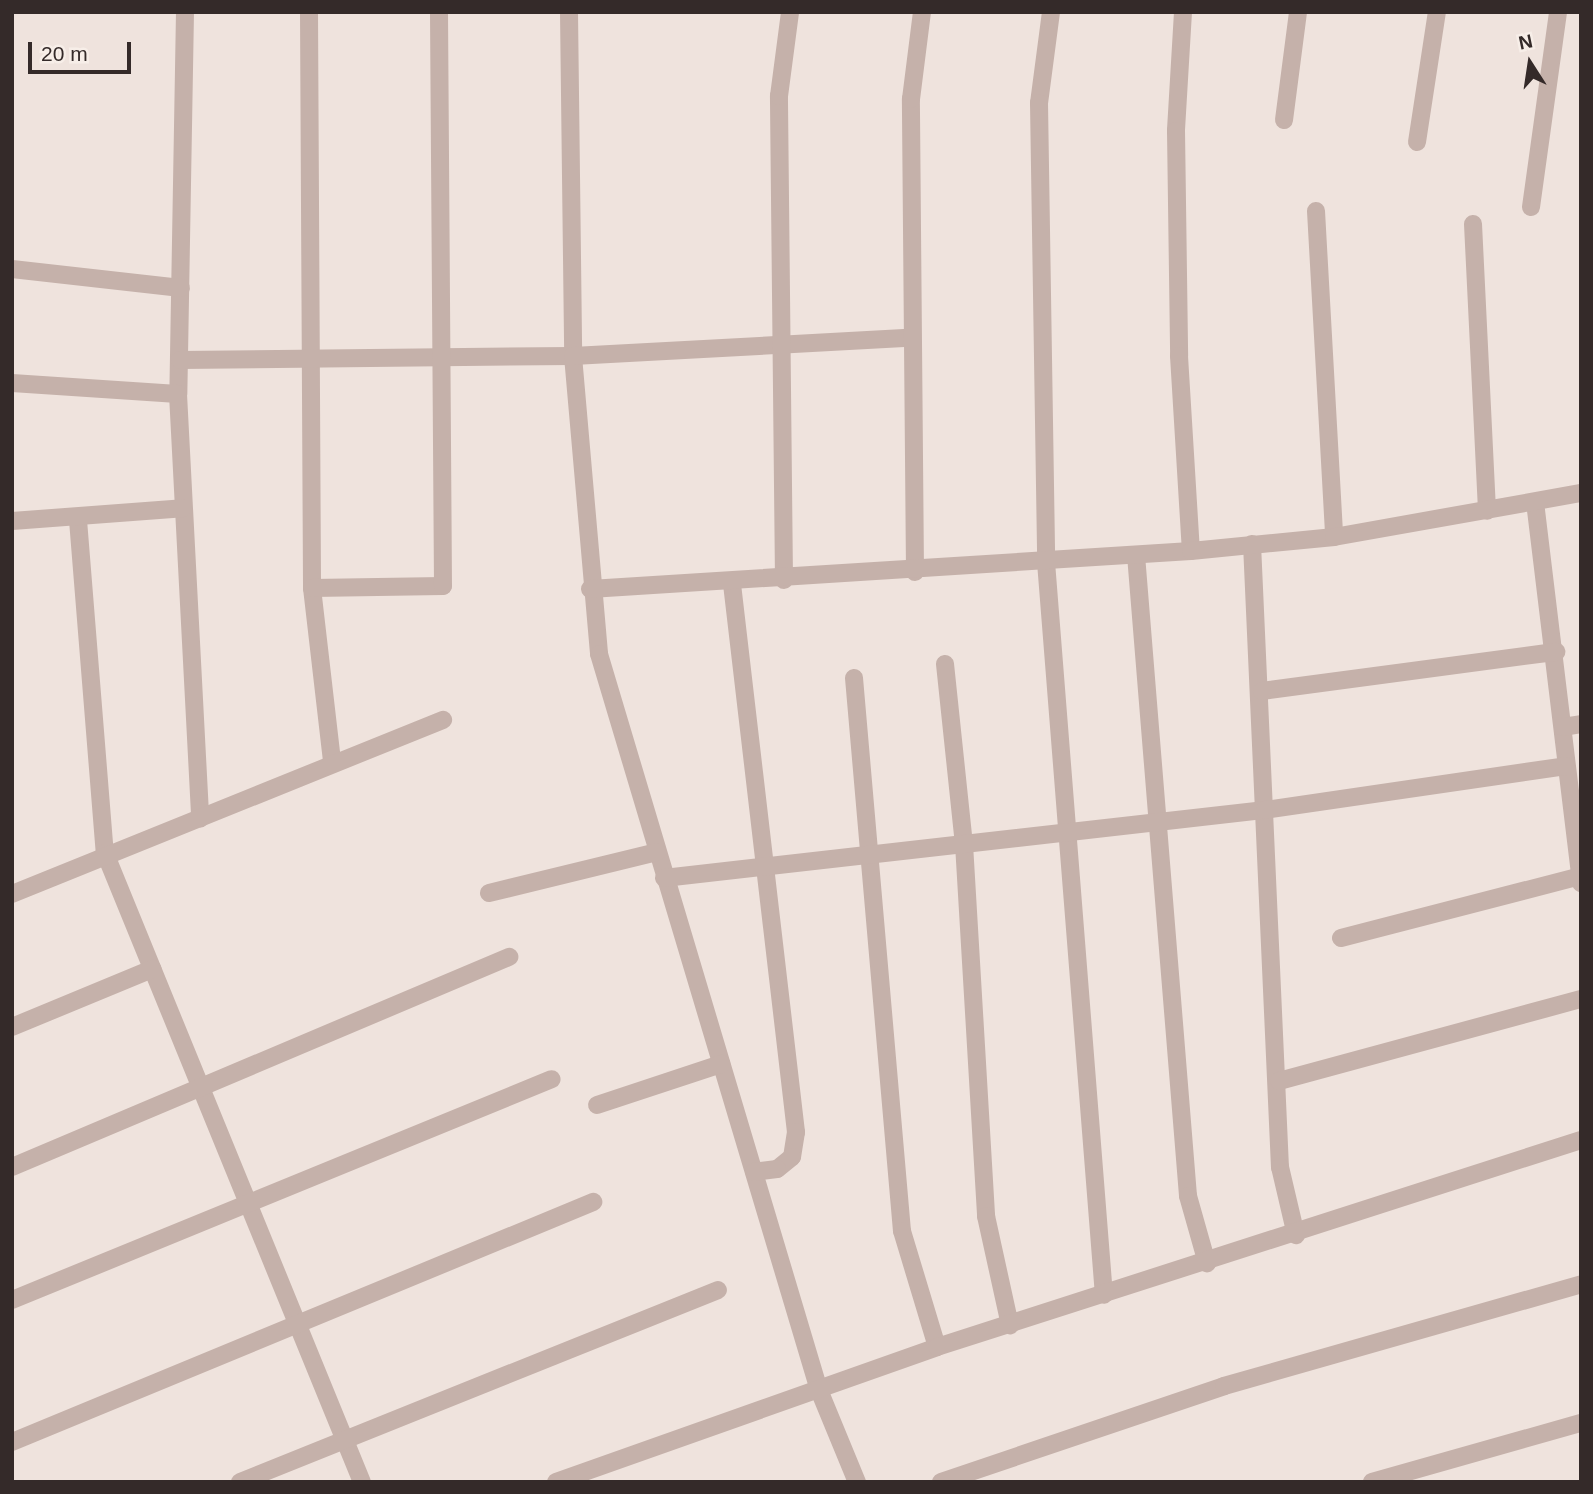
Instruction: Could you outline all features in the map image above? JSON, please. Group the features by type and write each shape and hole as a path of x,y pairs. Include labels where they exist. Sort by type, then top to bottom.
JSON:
{"street":[{"path":"185,12 178,394 200,818"},
{"path":"309,12 314,354 312,588 332,760"},
{"path":"312,588 443,586 439,12"},
{"path":"569,12 573,356 590,589 599,654 819,1390 857,1482"},
{"path":"784,580 784,344 779,96 790,12"},
{"path":"915,572 909,338 911,99 922,12"},
{"path":"1051,12 1039,103 1046,562 1104,1295"},
{"path":"1183,12 1176,131 1179,356 1191,551"},
{"path":"1284,120 1298,12"},
{"path":"1416,142 1437,12"},
{"path":"1531,207 1558,12"},
{"path":"1316,211 1334,537"},
{"path":"1473,224 1487,512"},
{"path":"12,269 181,288"},
{"path":"180,360 314,354 573,356 909,338"},
{"path":"12,383 178,394"},
{"path":"590,589 732,584 1191,551 1334,537 1581,494"},
{"path":"1535,502 1556,652 1572,726 1566,766 1580,842 1581,883"},
{"path":"12,521 78,520 183,508"},
{"path":"78,520 104,853 204,1087 362,1482"},
{"path":"1252,544 1262,691 1265,810 1279,1082 1280,1167 1296,1234"},
{"path":"1136,555 1188,1196 1207,1263"},
{"path":"732,584 796,1132 792,1157 777,1169 754,1172"},
{"path":"1262,691 1556,652"},
{"path":"945,664 964,844 986,1216 1010,1325"},
{"path":"854,678 902,1231 937,1347"},
{"path":"12,894 104,853 200,818 332,760 443,720"},
{"path":"664,878 1265,810 1566,766"},
{"path":"489,893 657,852"},
{"path":"1341,938 1580,876"},
{"path":"12,1167 509,957"},
{"path":"12,1027 152,969"},
{"path":"1279,1082 1581,999"},
{"path":"597,1105 721,1064"},
{"path":"12,1300 252,1206 552,1079"},
{"path":"556,1482 937,1347 1207,1263 1581,1140"},
{"path":"12,1442 593,1202"},
{"path":"941,1482 1224,1385 1581,1284"},
{"path":"240,1482 346,1437 718,1290"},
{"path":"1372,1482 1581,1423"}]}
